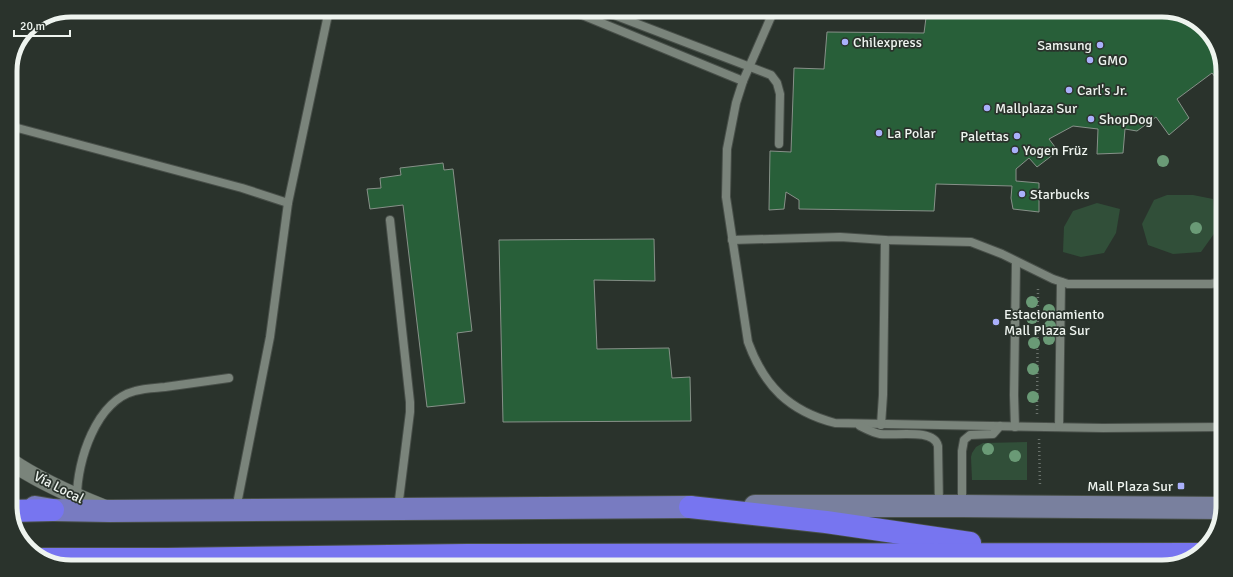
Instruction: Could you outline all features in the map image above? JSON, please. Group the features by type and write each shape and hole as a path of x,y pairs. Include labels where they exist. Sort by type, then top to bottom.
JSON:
{"highway":[{"path":"690,507 826,522 1055,555"},
{"path":"17,511 53,510"},
{"path":"61,559 466,555 1186,554"}],"main road":[{"path":"17,502 53,510 110,511 397,508 939,506 1216,508"}],"street":[{"name":"Vía Local","path":"17,464 44,481 110,511"}],"lane":[{"path":"236,510 270,337 288,203 328,17"},
{"path":"587,17 743,81"},
{"path":"619,17 771,76 777,83 780,94 779,144"},
{"path":"771,17 743,81 734,111 727,149 726,197 748,342 754,359 762,374 773,388 786,400 806,412 835,423 1103,428 1216,427"},
{"path":"17,128 242,188 288,203"},
{"path":"390,220 410,402 410,412 397,508"},
{"path":"732,240 840,237 885,240 971,242 1002,254 1016,262 1061,282 1073,284 1107,285 1216,283"},
{"path":"881,425 883,395 885,240"},
{"path":"1015,426 1016,262"},
{"path":"1059,427 1061,282"},
{"path":"77,497 77,482 88,441 98,421 119,398 135,391 229,378"},
{"path":"857,424 880,434 922,435 935,440 938,446 939,506"},
{"path":"962,506 962,450 964,440 973,435 993,434 1000,426"}],"path":[{"path":"1038,287 1037,415 1039,427 1040,507"}],"green space":[{"path":"1167,195 1193,195 1213,199 1216,231 1201,252 1173,254 1148,245 1142,224 1154,200"},
{"path":"1097,203 1120,209 1116,233 1104,253 1081,257 1063,252 1064,227 1073,211"},
{"path":"1027,442 1027,480 972,480 971,457 976,447 983,443"}],"building":[{"name":"Mallplaza Sur","path":"926,17 1172,18 1189,24 1203,35 1213,54 1216,68 1216,78 1212,73 1177,99 1189,118 1169,135 1156,117 1137,131 1125,129 1123,153 1097,154 1098,129 1073,126 1049,139 1058,151 1037,167 1029,158 1016,169 1016,181 1039,183 1039,212 1013,209 1011,198 1012,186 936,184 934,211 799,209 799,200 786,192 784,209 769,210 770,151 791,152 794,68 824,69 827,32 924,33"},
{"path":"443,163 444,170 453,169 472,331 457,333 465,403 427,407 403,205 370,209 367,189 381,188 380,178 401,175 400,168"},
{"path":"654,239 655,281 594,280 597,349 669,348 672,378 690,377 691,421 503,422 499,240"}],"place":[{"name":"Chilexpress","path":"845,42"},
{"name":"Samsung","path":"1100,45"},
{"name":"GMO","path":"1090,60"},
{"name":"Carl's Jr.","path":"1069,90"},
{"name":"Mallplaza Sur","path":"987,108"},
{"name":"ShopDog","path":"1091,119"},
{"name":"La Polar","path":"879,133"},
{"name":"Palettas","path":"1017,136"},
{"name":"Yogen Früz","path":"1015,150"},
{"name":"Starbucks","path":"1022,194"},
{"name":"Estacionamiento Mall Plaza Sur","path":"996,322"},
{"name":"Mall Plaza Sur","path":"1181,486"}]}
